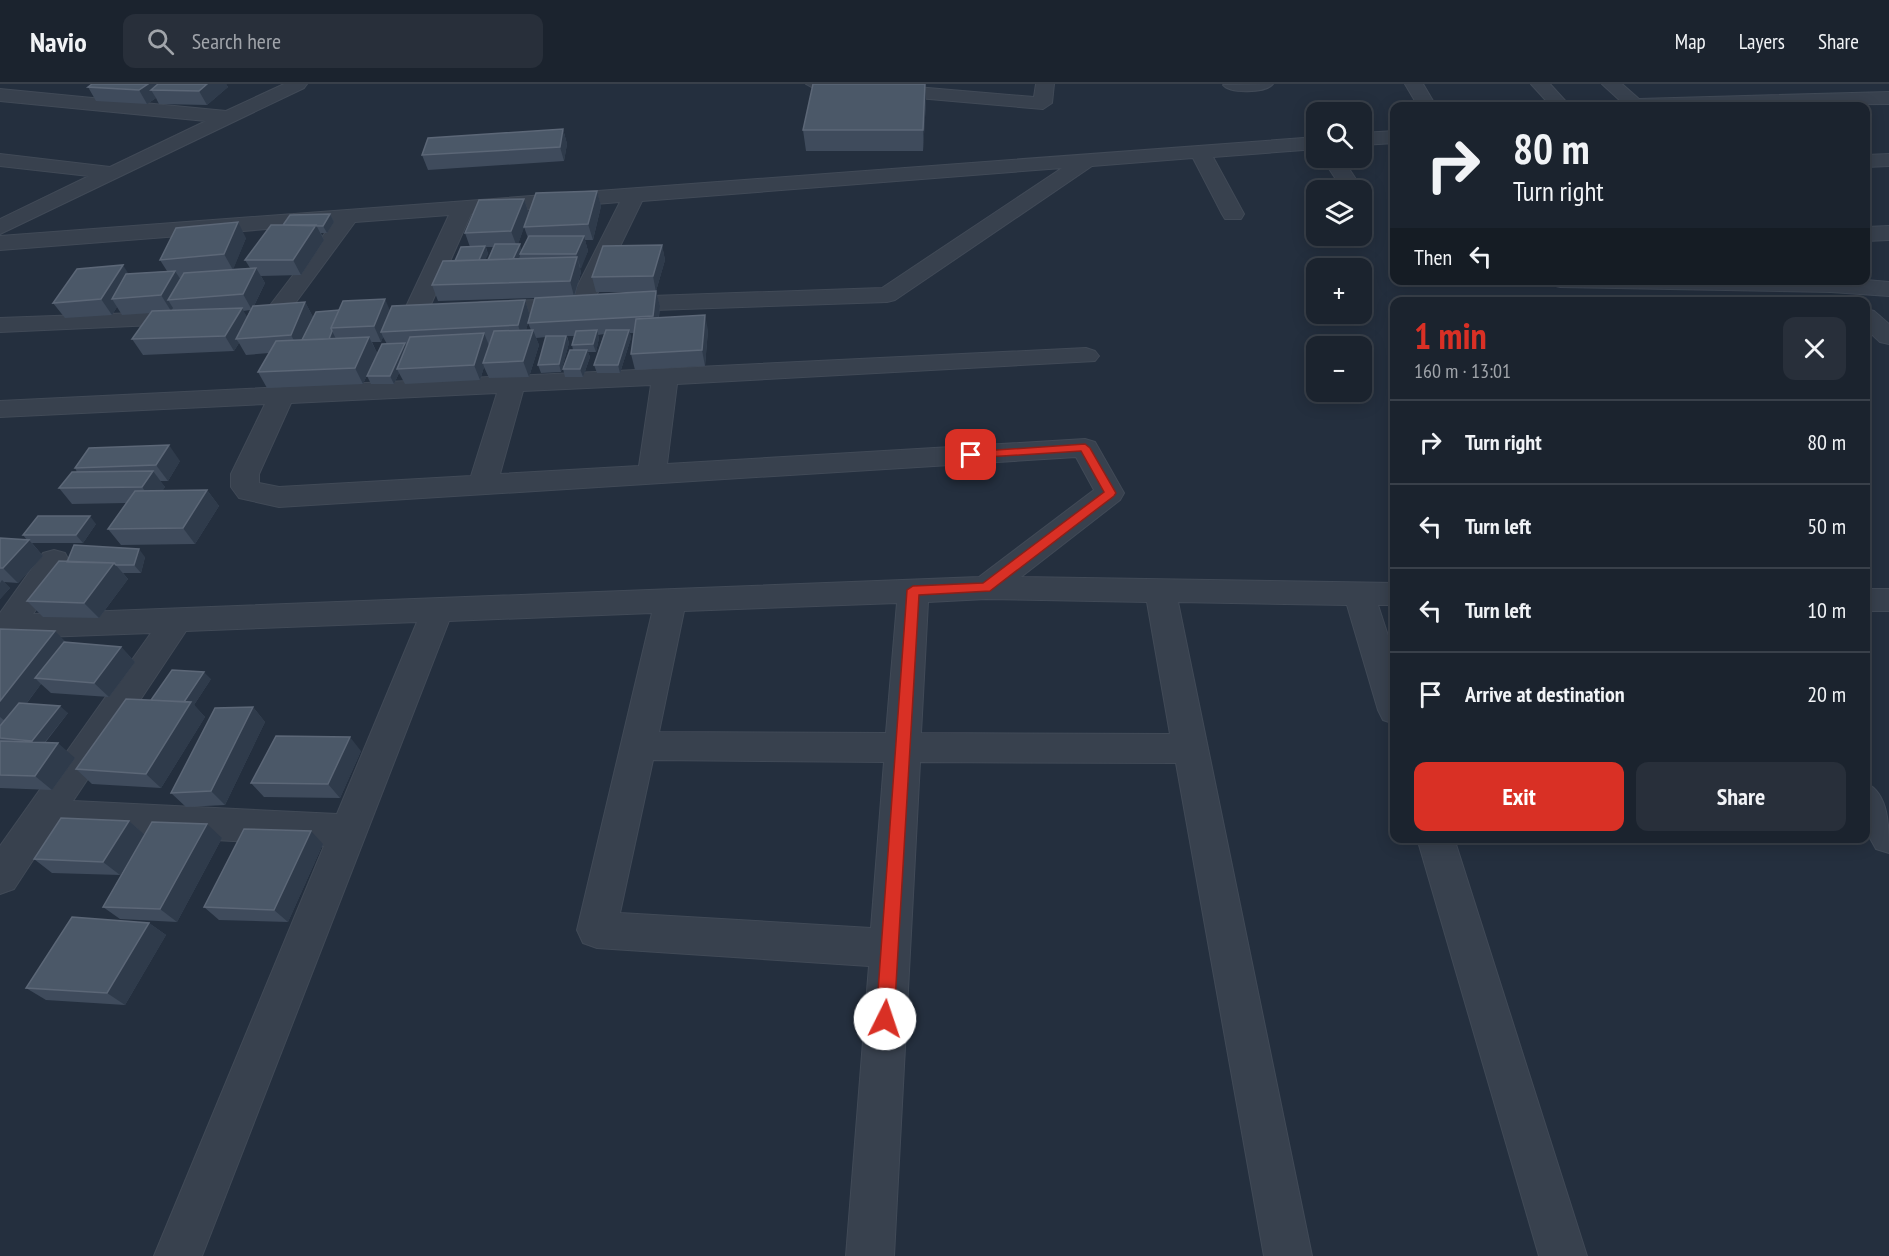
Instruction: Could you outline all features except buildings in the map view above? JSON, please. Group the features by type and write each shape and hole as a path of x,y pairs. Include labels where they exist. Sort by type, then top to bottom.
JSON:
{"street":[{"path":"0,227 298,84"},
{"path":"815,84 1043,103 1045,84"},
{"path":"1233,85 1264,84"},
{"path":"1414,84 1424,102"},
{"path":"1540,84 1557,102"},
{"path":"1611,84 1631,102"},
{"path":"229,117 242,92"},
{"path":"0,95 229,117"},
{"path":"1767,102 1889,98"},
{"path":"1372,138 1390,137"},
{"path":"0,243 1306,144"},
{"path":"1200,152 1233,214"},
{"path":"0,160 113,172"},
{"path":"393,312 887,295 1088,160"},
{"path":"1870,161 1889,160"},
{"path":"580,305 634,195"},
{"path":"416,311 463,208"},
{"path":"274,316 349,216"},
{"path":"1870,234 1889,233"},
{"path":"1831,285 1844,297"},
{"path":"1849,285 1889,289"},
{"path":"250,316 298,315"},
{"path":"0,325 214,318"},
{"path":"1870,320 1889,337"},
{"path":"0,409 1086,356"},
{"path":"652,474 665,377"},
{"path":"483,484 512,384"},
{"path":"282,395 245,474 245,487 249,491 279,497 1085,448 1110,493 986,588"},
{"path":"3,630 54,561"},
{"path":"3,630 177,620 438,610 681,609 913,590 986,588 1390,594"},
{"path":"870,1256 913,590"},
{"path":"1160,590 1288,1256"},
{"path":"1359,593 1390,694"},
{"path":"1870,600 1889,600"},
{"path":"681,609 638,746 597,930 890,948"},
{"path":"178,1256 438,610"},
{"path":"0,877 177,620"},
{"path":"638,746 1190,749"},
{"path":"1870,807 1889,837"},
{"path":"43,815 349,831"},
{"path":"1437,843 1563,1256"}],"route":[{"path":"885,1019 913,590 986,588 1110,493 1085,448 971,455"}]}
